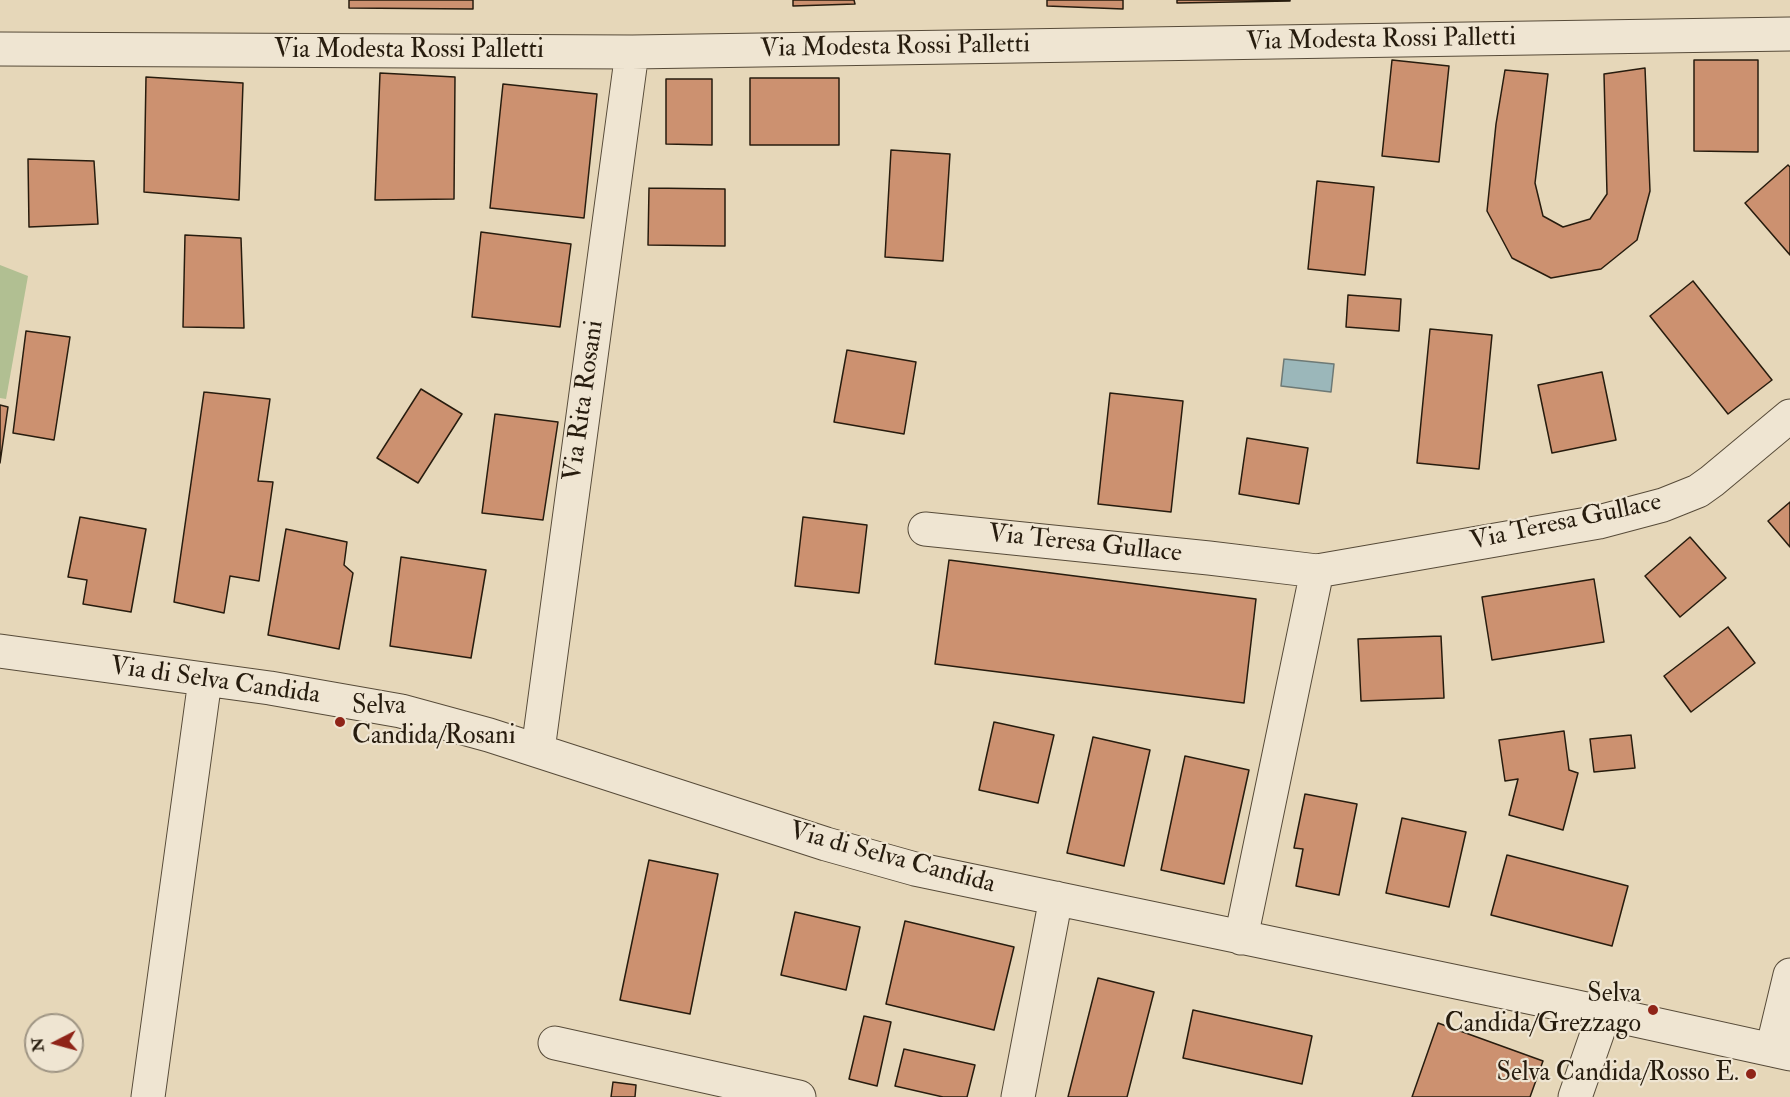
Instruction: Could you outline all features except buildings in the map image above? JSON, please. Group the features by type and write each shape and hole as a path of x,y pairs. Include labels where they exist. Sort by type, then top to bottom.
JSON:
{"street":[{"name":"Via Modesta Rossi Palletti","path":"0,50 632,52 1790,34"},
{"name":"Via Rita Rosani","path":"538,750 632,52"},
{"name":"Via Teresa Gullace","path":"925,529 1317,571 1599,522 1663,505 1698,491 1790,416"},
{"path":"1241,938 1317,571"},
{"name":"Via di Selva Candida","path":"0,651 270,688 401,711 538,750 694,803 915,869 1781,1052"},
{"path":"148,1097 205,680"},
{"path":"1018,1097 1056,898"},
{"path":"1781,1052 1790,975"},
{"path":"1575,1097 1604,1014"},
{"path":"555,1043 799,1097"}],"green space":[{"path":"0,265 28,276 6,399 0,398"}],"water":[{"path":"1284,359 1334,364 1331,392 1281,386"}],"place":[{"name":"Selva Candida/Rosani","path":"340,722"},
{"name":"Selva Candida/Grezzago","path":"1653,1010"},
{"name":"Selva Candida/Rosso E.","path":"1751,1074"}]}
